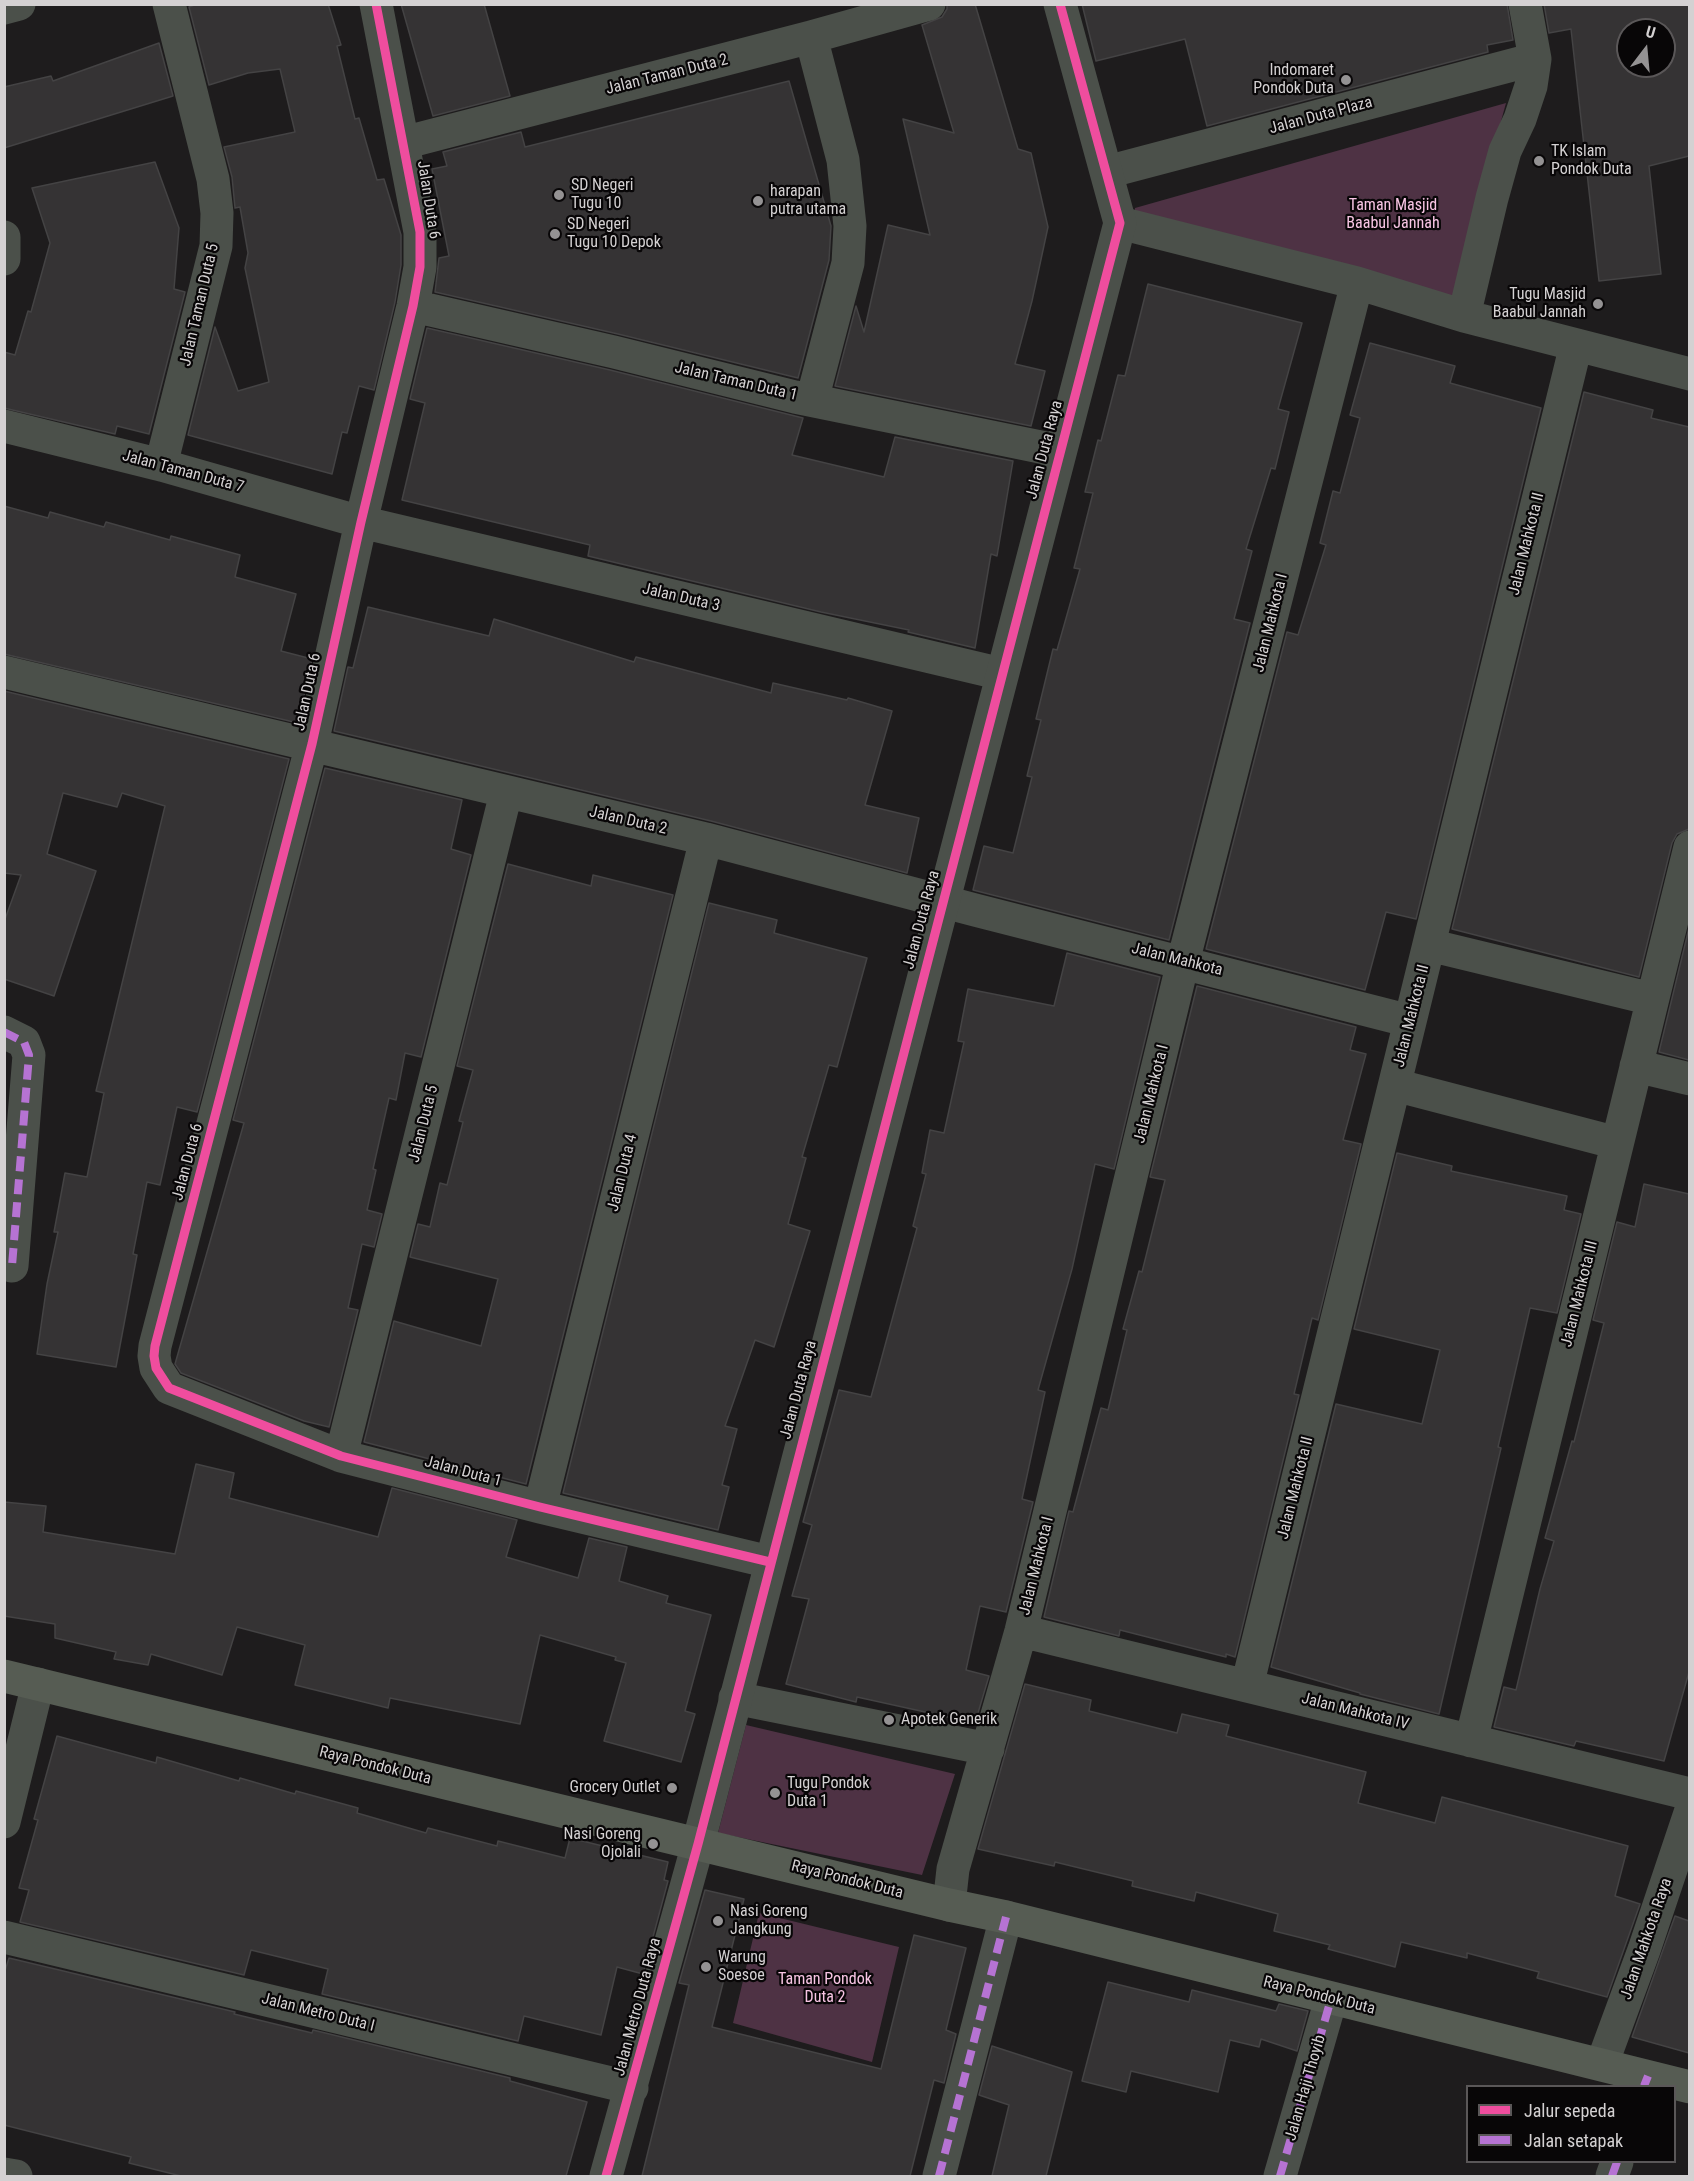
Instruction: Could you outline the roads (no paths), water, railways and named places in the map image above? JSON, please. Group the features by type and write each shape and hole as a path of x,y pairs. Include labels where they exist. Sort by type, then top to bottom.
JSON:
{"main road":[{"name":"Raya Pondok Duta","path":"4,1676 1006,1917 1602,2064 1646,2081 1675,2085"}],"street":[{"path":"4,8 19,4"},
{"name":"Jalan Taman Duta 5","path":"161,465 216,246 217,213 213,179 169,4"},
{"name":"Jalan Duta 6","path":"161,1378 156,1368 155,1346 312,744 420,267 420,232 376,4"},
{"name":"Jalan Taman Duta 2","path":"404,142 810,38 929,4"},
{"name":"Jalan Duta Raya","path":"698,1844 1120,223 1060,4"},
{"path":"1464,316 1505,152 1532,86 1535,59 1525,4"},
{"path":"810,38 843,160 850,226 848,263 812,400"},
{"name":"Jalan Duta Plaza","path":"1107,172 1535,59"},
{"path":"1120,223 1357,283 1464,316 1689,374"},
{"path":"4,237 4,259"},
{"name":"Jalan Mahkota I","path":"949,1905 953,1869 1021,1631 1183,962 1357,283"},
{"name":"Jalan Taman Duta 1","path":"413,306 812,400 1060,451"},
{"name":"Jalan Mahkota II","path":"1247,1686 1576,345"},
{"name":"Jalan Taman Duta 7","path":"4,426 161,465 361,522"},
{"name":"Jalan Duta 3","path":"361,522 1002,674"},
{"name":"Jalan Duta 2","path":"4,672 706,839 943,902"},
{"name":"Jalan Duta 5","path":"341,1456 506,792"},
{"name":"Jalan Duta 4","path":"540,1508 706,839"},
{"name":"Jalan Mahkota III","path":"1471,1741 1689,847"},
{"name":"Jalan Mahkota","path":"943,902 1410,1021"},
{"path":"1429,945 1652,999"},
{"path":"4,1032 24,1042 29,1055 12,1266"},
{"path":"1636,1066 1689,1079"},
{"path":"1395,1085 1617,1143"},
{"name":"Jalan Duta 1","path":"161,1378 169,1388 341,1456 540,1508 770,1562"},
{"name":"Jalan Mahkota IV","path":"1021,1631 1689,1794"},
{"path":"4,1822 38,1684"},
{"path":"735,1698 988,1749"},
{"name":"Jalan Mahkota Raya","path":"1602,2064 1644,1950 1689,1813"},
{"name":"Jalan Metro Duta Raya","path":"606,2176 698,1844"},
{"path":"939,2176 1006,1917"},
{"name":"Jalan Metro Duta I","path":"4,1937 632,2088"},
{"name":"Jalan Haji Thoyib","path":"1280,2176 1331,1999"},
{"path":"4,2174 16,2176"}],"place":[{"name":"Indomaret Pondok Duta","path":"1346,80"},
{"name":"TK Islam Pondok Duta","path":"1539,161"},
{"name":"SD Negeri Tugu 10","path":"559,195"},
{"name":"harapan putra utama","path":"758,201"},
{"name":"SD Negeri Tugu 10 Depok","path":"555,234"},
{"name":"Tugu Masjid Baabul Jannah","path":"1598,304"},
{"name":"Apotek Generik","path":"889,1720"},
{"name":"Grocery Outlet","path":"672,1788"},
{"name":"Tugu Pondok Duta 1","path":"775,1793"},
{"name":"Nasi Goreng Ojolali","path":"653,1844"},
{"name":"Nasi Goreng Jangkung","path":"718,1921"},
{"name":"Warung Soesoe","path":"706,1967"}],"park label":[{"name":"Taman Masjid Baabul Jannah","path":"1393,215"},
{"name":"Taman Pondok Duta 2","path":"825,1989"}]}
